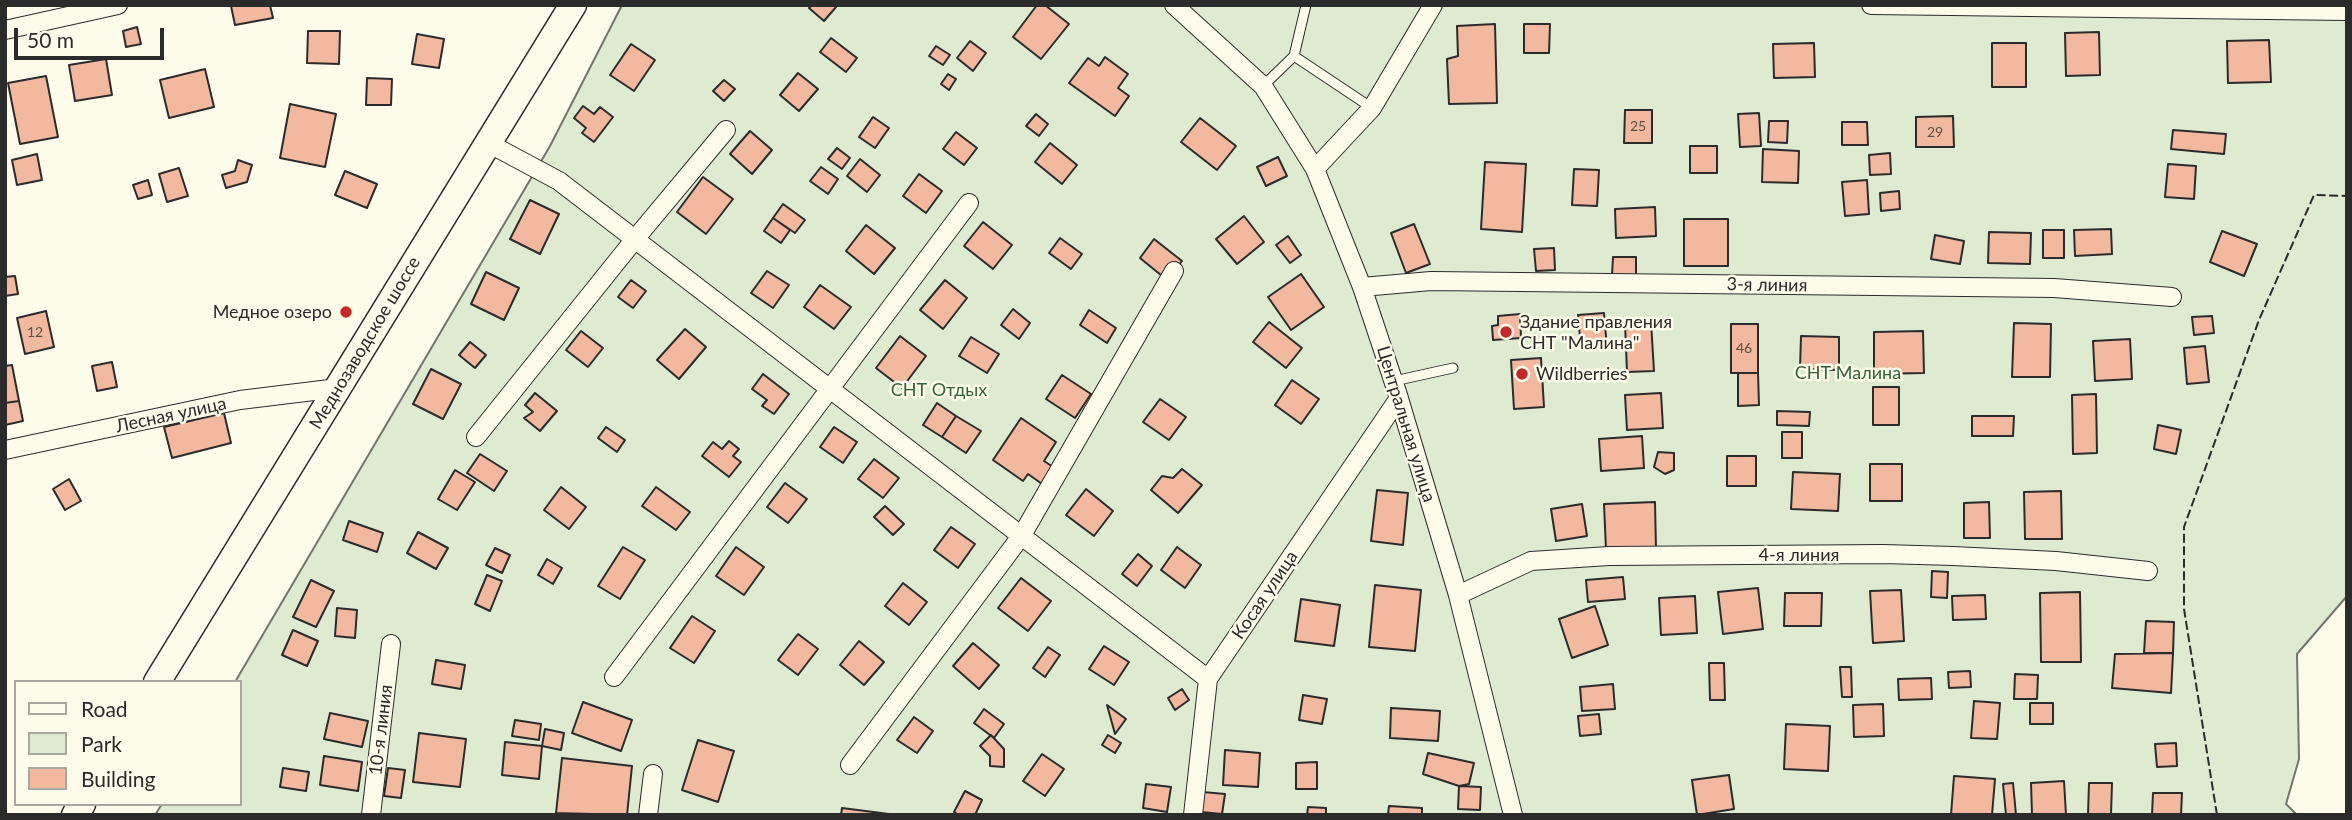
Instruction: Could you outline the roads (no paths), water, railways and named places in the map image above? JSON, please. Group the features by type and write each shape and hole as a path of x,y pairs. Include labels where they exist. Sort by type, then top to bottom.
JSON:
{"main road":[{"name":"Меднозаводское шоссе","path":"158,680 573,5"}],"street":[{"path":"5,30 118,5"},
{"name":"Центральная улица","path":"1174,5 1264,86 1315,169 1362,287 1396,389 1458,595 1513,815"},
{"path":"1315,169 1372,108 1433,5"},
{"path":"1871,5 2347,11"},
{"path":"476,437 726,130"},
{"path":"488,143 559,181 1208,678"},
{"path":"614,677 969,203"},
{"path":"850,765 1022,535 1174,271"},
{"name":"3-я линия","path":"1362,287 1431,282 1495,282 2054,288 2172,297"},
{"name":"Лесная улица","path":"5,450 240,400 338,388"},
{"name":"Косая улица","path":"1193,815 1208,678 1396,389"},
{"name":"4-я линия","path":"1458,595 1531,561 1609,556 1942,556 2056,561 2148,571"},
{"name":"10-я линия","path":"371,815 391,644"},
{"path":"648,815 653,774"}],"lane":[{"path":"1264,86 1294,56 1306,5"},
{"path":"1294,56 1372,108"},
{"path":"1396,389 1453,369"}],"place":[{"name":"Медное озеро","path":"346,312"},
{"name":"Здание правления СНТ \"Малина\"","path":"1506,332"},
{"name":"Wildberries","path":"1522,374"}],"park label":[{"name":"СНТ Малина","path":"1848,373"},
{"name":"СНТ Отдых","path":"939,390"}]}
